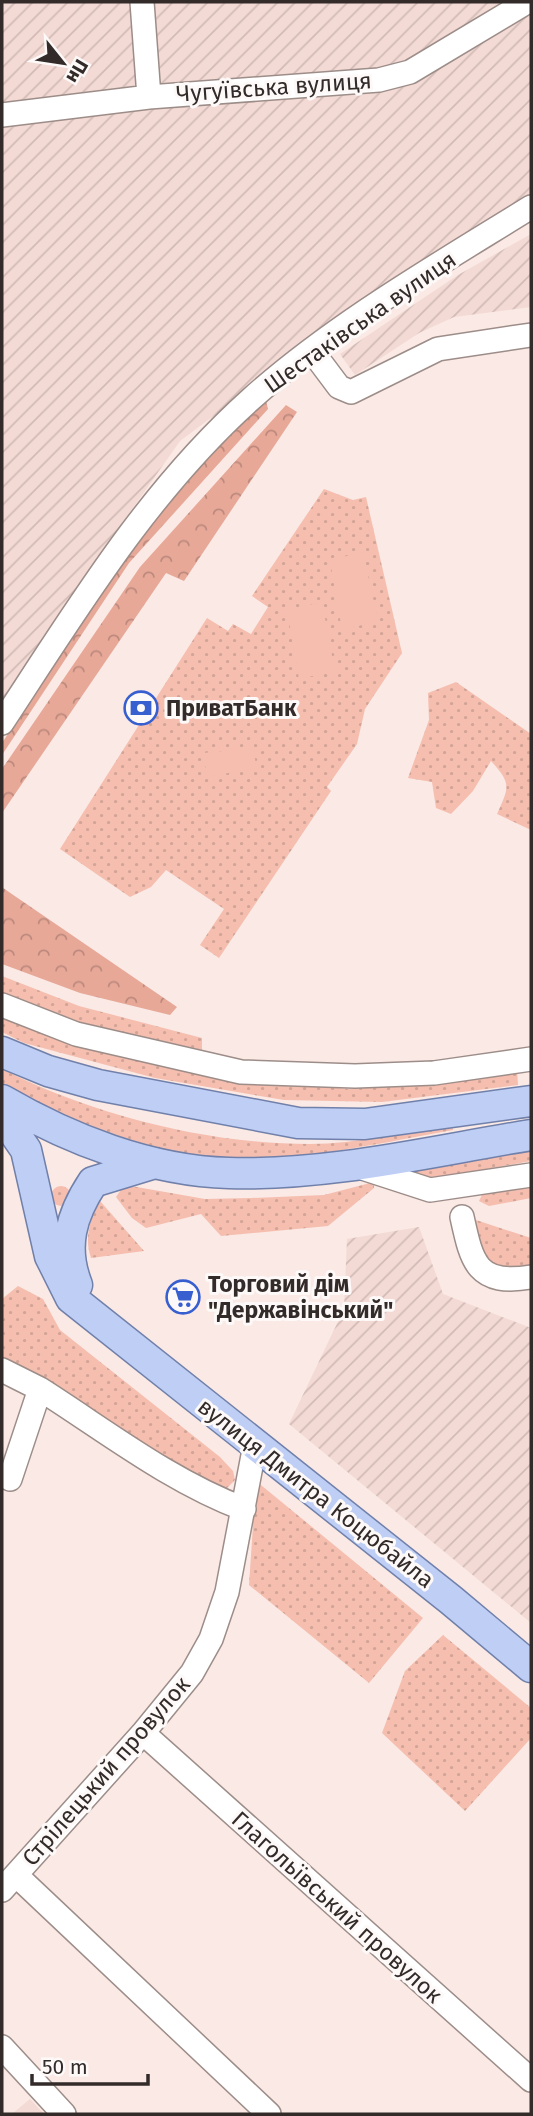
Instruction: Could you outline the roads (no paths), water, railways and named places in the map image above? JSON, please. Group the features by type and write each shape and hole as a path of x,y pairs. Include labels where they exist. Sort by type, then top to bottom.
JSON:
{"main road":[{"path":"2,1052 48,1071 99,1085 298,1124 365,1124 531,1101"},
{"path":"2,1100 95,1144 157,1163 228,1173 289,1171 350,1164 531,1135"},
{"name":"вулиця Дмитра Коцюбайла","path":"2,1115 26,1150 50,1256 71,1298 452,1600 531,1667"},
{"path":"99,1321 86,1302 71,1266 70,1233 73,1219 93,1182 157,1163"}],"street":[{"path":"142,2 149,97"},
{"name":"Чугуївська вулиця","path":"2,115 149,97 379,80 410,72 527,2"},
{"name":"Шестаківська вулиця","path":"2,723 108,560 169,485 251,399 312,351 439,264 531,207"},
{"path":"312,351 339,387 351,392 438,349 531,335"},
{"path":"2,1005 76,1034 241,1072 355,1076 421,1073 531,1059"},
{"path":"350,1164 430,1190 531,1175"},
{"path":"462,1217 471,1259 489,1275 514,1279 531,1276"},
{"path":"2,1370 40,1389 208,1496 244,1509"},
{"path":"10,1479 40,1389"},
{"name":"Стрілецький провулок","path":"9,1883 143,1733 192,1673 211,1639 227,1592 255,1445"},
{"name":"Глагольївський провулок","path":"143,1733 531,2080"},
{"path":"9,1883 269,2114"},
{"path":"2,2047 64,2114"}],"place":[{"name":"ПриватБанк","path":"141,708"},
{"name":"Торговий дім \"Державінський\"","path":"183,1297"}]}
